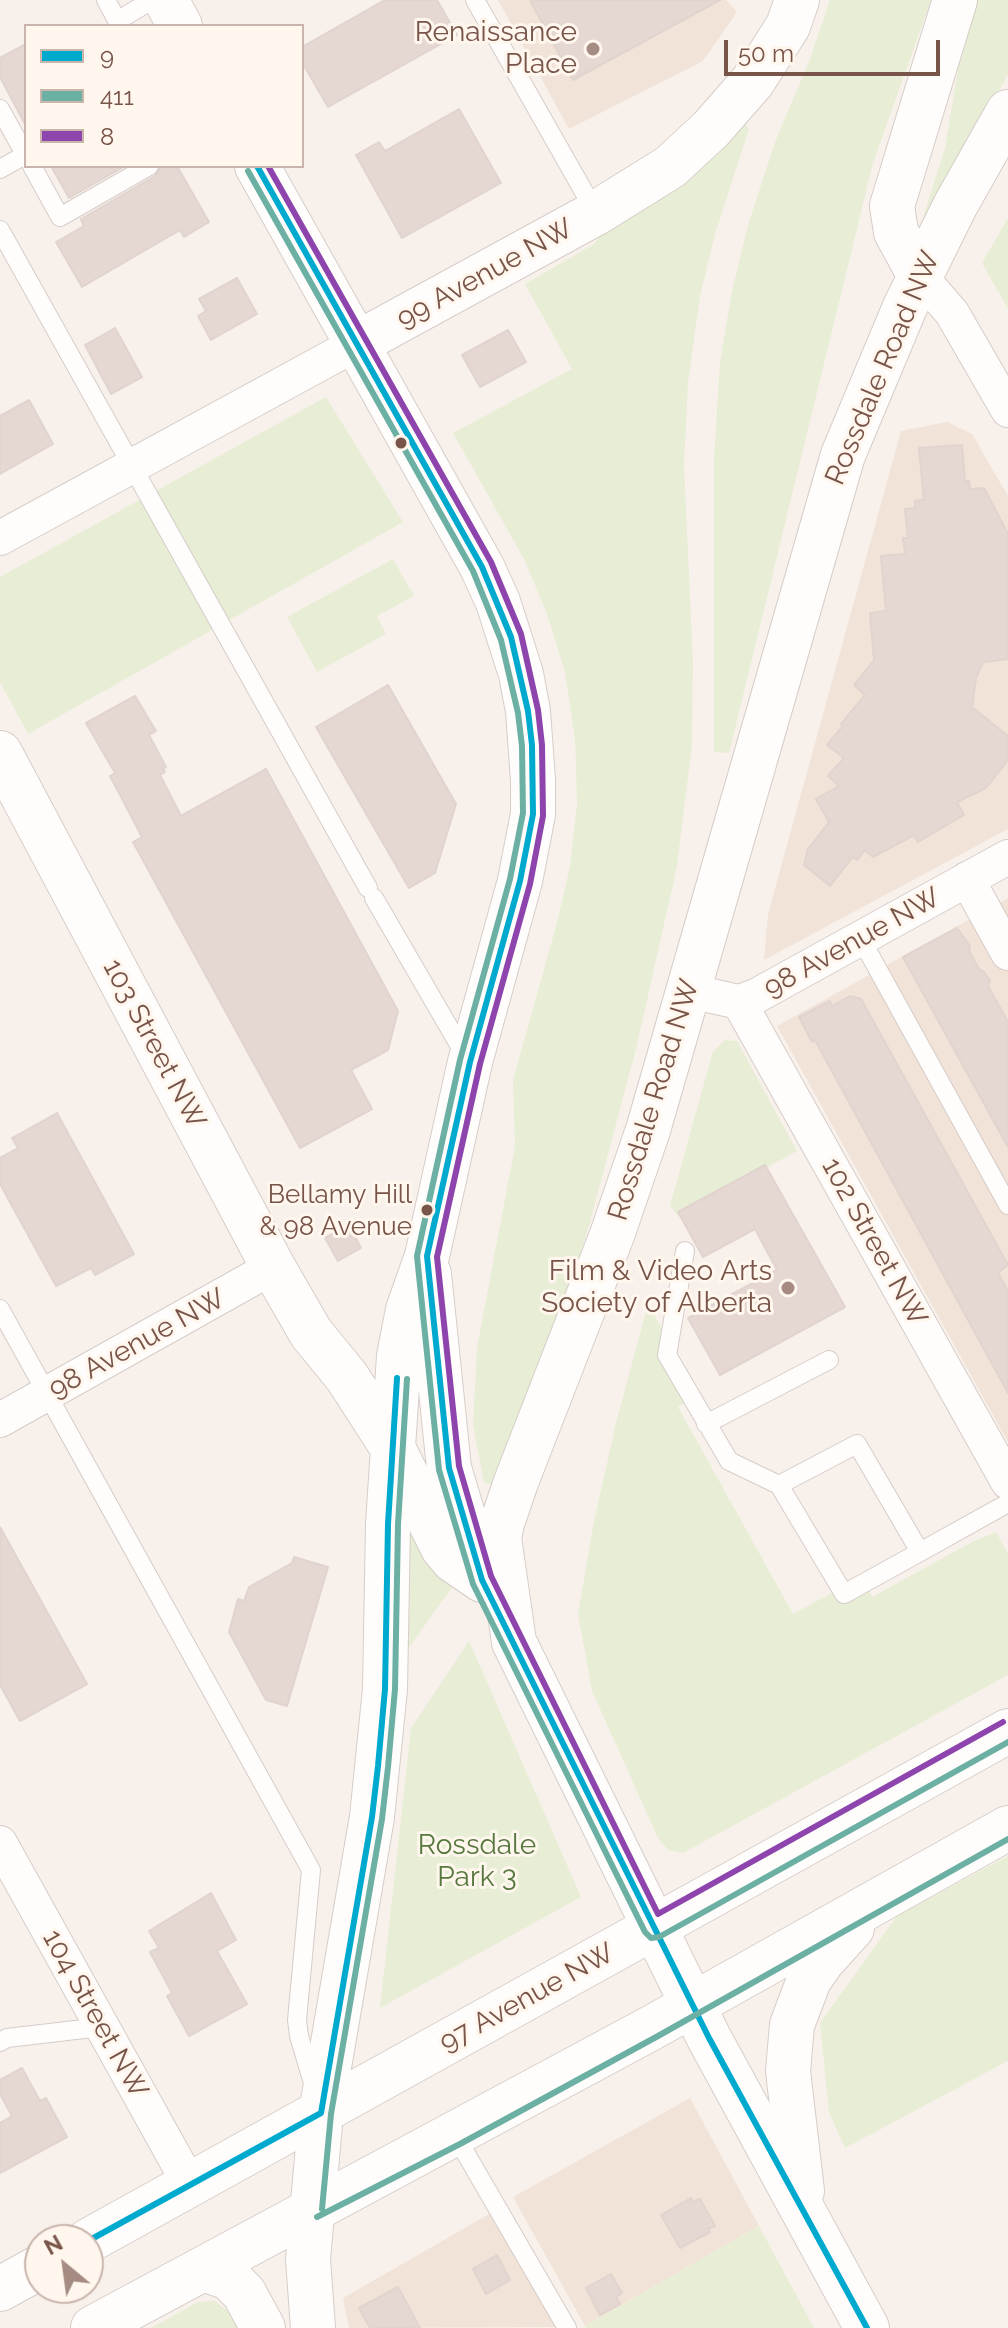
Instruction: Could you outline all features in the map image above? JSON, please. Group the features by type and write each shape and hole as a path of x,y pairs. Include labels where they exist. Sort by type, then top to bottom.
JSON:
{"main road":[{"path":"166,0 179,24"},
{"path":"920,276 896,232 892,206 955,0"},
{"name":"99 Avenue NW","path":"356,344 646,184 692,148 734,103 782,21"},
{"name":"Rossdale Road NW","path":"867,2328 709,2038 514,1642 499,1538 502,1523 617,1222 689,991 838,469 882,357 920,276 1008,112"},
{"path":"258,168 482,567 511,637 528,711 532,745 533,814 520,881 470,1062 427,1256 408,1310 399,1356 388,1524 385,1689 372,1817 321,2113 308,2259 313,2328"},
{"name":"103 Street NW","path":"0,753 311,1333 347,1377 394,1450 443,1548 453,1560 482,1580"},
{"path":"427,1256 449,1468 482,1580 514,1642"},
{"name":"103 Street NW","path":"311,1333 329,1387 369,1453 377,1473 388,1524"},
{"name":"97 Avenue NW","path":"104,2232 1008,1731"},
{"path":"93,2328 312,2208 455,2135 1008,1828"},
{"path":"804,2213 788,2071 792,2025 809,1980 823,1960 876,1903"},
{"path":"204,2269 229,2278 244,2293 263,2328"},
{"path":"0,2289 24,2276"}],"street":[{"path":"920,276 952,313 1008,410"},
{"name":"99 Avenue NW","path":"0,538 356,344"},
{"name":"98 Avenue NW","path":"689,991 739,1002 768,990 1008,857"},
{"path":"967,879 1008,953"},
{"name":"102 Street NW","path":"739,1002 997,1436 1008,1482"},
{"name":"98 Avenue NW","path":"0,1420 273,1267"},
{"name":"104 Street NW","path":"0,1843 190,2185"}],"lane":[{"path":"106,0 119,23 152,0"},
{"path":"475,0 596,213"},
{"path":"0,109 24,151"},
{"path":"0,169 24,156"},
{"path":"33,168 60,217 146,168"},
{"path":"0,230 371,893 470,1062"},
{"path":"861,939 1008,1205"},
{"path":"685,1251 667,1355 729,1461 779,1485 844,1594 1008,1503"},
{"path":"0,1309 311,1870 297,2020 321,2113"},
{"path":"706,1424 829,1360"},
{"path":"779,1485 857,1444 920,1552"},
{"path":"0,2042 7,2038 101,2027"},
{"path":"455,2135 567,2328"}],"shaded area":[{"name":"Renaissance Place","path":"498,0 726,0 737,12 703,61 569,129"},
{"path":"947,422 972,434 1008,496 1008,829 764,960 768,914 901,431"},
{"path":"1008,898 1008,1442 777,1026"},
{"path":"690,2098 759,2226 585,2326 513,2197"},
{"path":"491,2213 555,2327 349,2328 343,2298"}],"green space":[{"path":"830,0 931,0 873,163 729,753 714,752 714,457 720,361 748,225 775,142 810,59"},
{"path":"977,0 1008,0 1008,74 913,250 945,148 958,69"},
{"path":"742,118 749,129 716,231 700,296 688,383 684,465 693,663 692,745 677,866 637,1045 590,1222 516,1474 503,1486 484,1483 473,1425 477,1348 515,1146 513,1080 558,919 570,866 577,804 575,739 565,672 546,611 524,559 453,433 572,369 525,284 594,244 609,223"},
{"path":"1008,218 1008,309 982,263"},
{"path":"326,397 403,522 28,734 0,682 0,577"},
{"path":"393,559 414,596 377,616 386,634 317,672 287,617"},
{"path":"725,1040 737,1041 797,1151 678,1216 670,1206 713,1051"},
{"path":"648,1304 699,1395 678,1407 793,1614 861,1577 872,1597 996,1532 1008,1553 1008,1675 683,1853 668,1850 658,1838 592,1691 578,1614 594,1521 616,1423"},
{"path":"411,1520 452,1587 403,1656"},
{"name":"Rossdale Park 3","path":"469,1641 581,1897 380,2008 411,1728"},
{"path":"1008,1856 1008,2061 845,2148 829,2112 820,2023 897,1916"},
{"path":"759,2226 814,2328 586,2328 585,2326"},
{"path":"215,2301 232,2314 240,2328 151,2328 198,2302"}],"building":[{"path":"385,0 437,0 457,35 328,107 304,65 304,46"},
{"name":"Renaissance Place","path":"530,0 720,0 573,80"},
{"path":"24,45 24,122 0,77 0,58"},
{"path":"459,109 501,183 402,238 356,155 379,142 385,151"},
{"path":"52,168 122,168 69,198"},
{"path":"160,168 178,168 209,222 184,237 180,230 82,287 56,242 84,226 81,219 155,176"},
{"path":"237,278 257,314 211,340 198,316 206,311 199,299"},
{"path":"115,328 142,377 111,394 85,345"},
{"path":"508,330 526,362 480,387 462,355"},
{"path":"29,400 53,444 0,474 0,416"},
{"path":"962,445 965,481 969,481 970,489 984,488 1008,534 1008,659 983,662 976,678 972,707 1008,736 1008,760 986,788 957,802 964,815 918,842 914,835 873,857 865,850 857,860 853,857 830,886 804,865 808,849 829,822 816,799 839,786 828,776 844,758 827,745 865,695 854,685 874,660 870,613 886,611 881,556 905,554 903,538 908,538 905,509 915,508 915,501 924,500 919,448"},
{"path":"388,685 456,804 435,873 409,888 316,727"},
{"path":"135,696 156,731 149,735 166,767 160,775 181,816 266,769 398,1011 388,1050 351,1070 372,1109 300,1148 133,842 142,837 110,776 115,773 86,723"},
{"path":"957,928 970,946 969,951 979,969 990,981 988,986 1008,1022 1008,1147 903,957"},
{"path":"850,996 861,999 1008,1265 998,1273 1008,1291 1008,1393 815,1040 812,1042 799,1017 830,1001 832,1006"},
{"path":"57,1113 134,1254 95,1275 91,1268 56,1286 0,1184 0,1158 18,1148 12,1138"},
{"name":"Film & Video Arts Society of Alberta","path":"765,1165 845,1307 720,1375 688,1318 777,1270 755,1229 703,1257 678,1212"},
{"path":"349,1225 361,1248 338,1261 325,1238"},
{"path":"0,1527 87,1684 20,1721 0,1685"},
{"path":"294,1557 328,1567 287,1706 266,1700 229,1632 238,1599 244,1601 249,1587 292,1563"},
{"path":"211,1893 236,1940 217,1951 247,2004 189,2036 167,1996 172,1993 150,1952 159,1948 149,1931"},
{"path":"22,2068 40,2101 46,2098 67,2137 0,2173 0,2123 12,2116 0,2094 0,2080"},
{"path":"691,2198 693,2202 700,2199 715,2226 708,2229 710,2232 680,2248 661,2215"},
{"path":"497,2255 510,2280 486,2294 473,2269"},
{"path":"611,2274 622,2293 616,2297 620,2304 600,2315 586,2288"},
{"path":"398,2287 420,2328 370,2328 359,2308"}],"transit line":[{"name":"9","path":"258,168 482,567 511,637 528,711 533,814 520,881 470,1062 427,1256 449,1468 482,1580 709,2038 867,2328"},
{"name":"8","path":"269,168 491,562 521,634 538,710 543,816 530,884 480,1064 437,1257 459,1466 491,1576 658,1914 1003,1722"},
{"name":"411","path":"248,171 473,571 501,640 518,713 523,813 510,879 460,1060 417,1256 439,1470 473,1584 645,1932 651,1938 659,1937 1008,1742"},
{"name":"9","path":"104,2232 321,2113 378,1766 385,1689 388,1524 397,1378"},
{"name":"411","path":"322,2209 331,2114 382,1819 388,1767 395,1689 398,1524 407,1379"},
{"name":"411","path":"317,2217 460,2144 658,2036 1008,1839"}],"place":[{"name":"Renaissance Place","path":"593,49"},
{"name":"Bellamy Hill & 98 Avenue","path":"427,1210"},
{"name":"Film & Video Arts Society of Alberta","path":"788,1288"}]}
